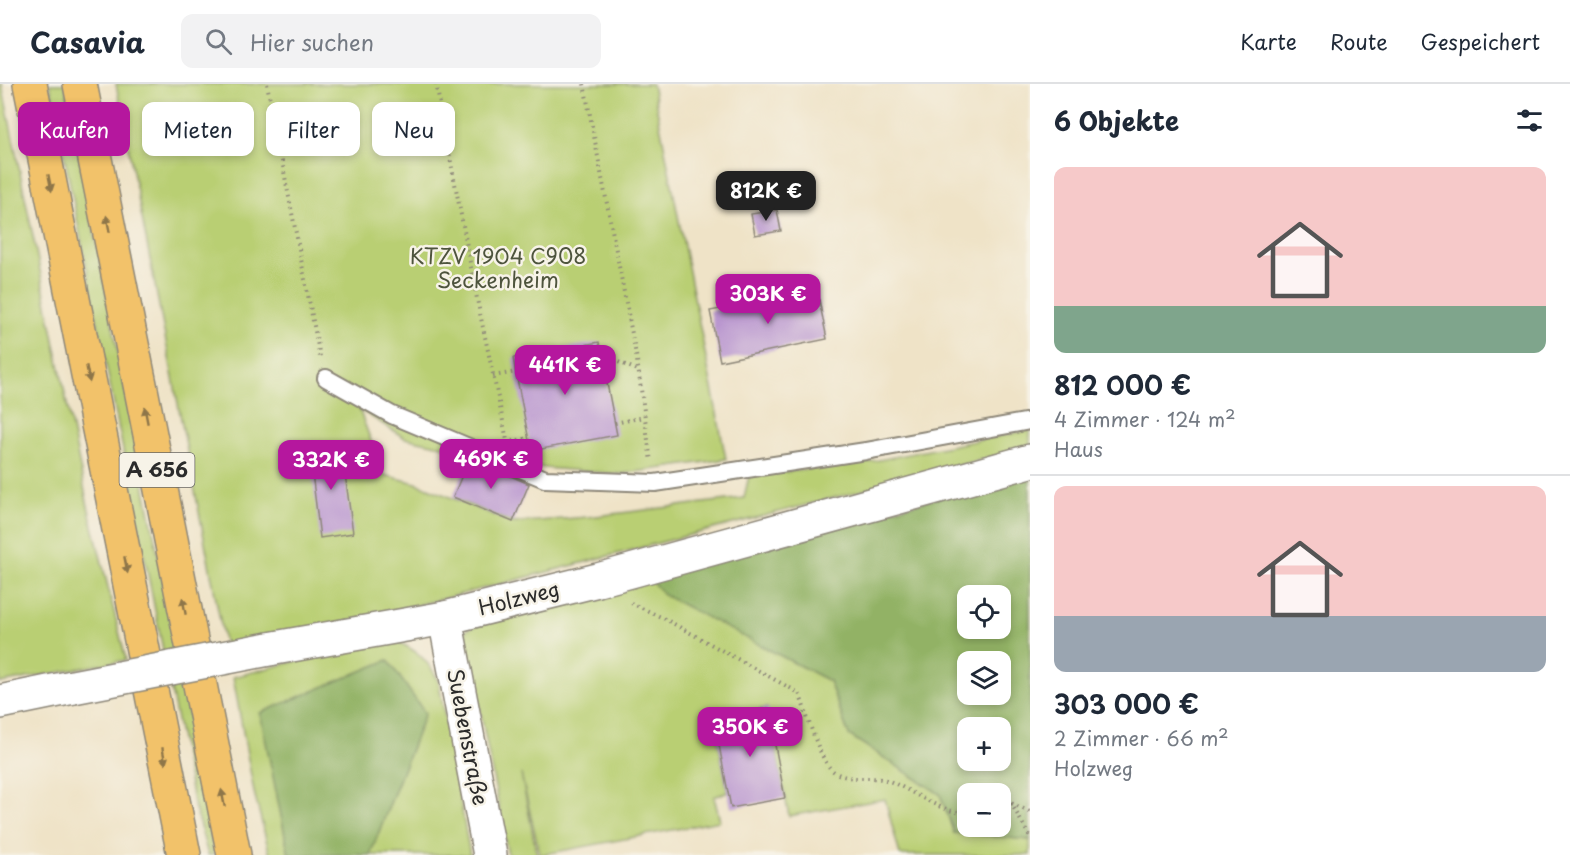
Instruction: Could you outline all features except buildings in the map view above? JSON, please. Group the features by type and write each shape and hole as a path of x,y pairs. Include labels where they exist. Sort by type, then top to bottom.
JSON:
{"highway":[{"name":"A 656","path":"30,84 184,855"},
{"name":"A 656","path":"80,84 234,855"}],"street":[{"name":"Holzweg","path":"0,702 269,649 445,618 598,580 1030,461"},
{"name":"Suebenstraße","path":"445,618 490,855"}],"lane":[{"path":"326,378 392,415 545,478 655,483 866,451 1030,421"}],"path":[{"path":"267,84 317,347"},
{"path":"436,84 507,442 508,462"},
{"path":"584,84 638,370 655,483"},
{"path":"602,355 638,370"},
{"path":"493,376 516,372"},
{"path":"615,423 644,417"},
{"path":"507,442 529,438"},
{"path":"598,580 616,596 665,619 799,693 823,757 831,769 844,777 886,780 925,800 957,812"},
{"path":"1011,802 1030,812"},
{"path":"1011,802 1030,837"}],"green space":[{"path":"0,84 2,84 87,502 126,660 0,683"},
{"path":"50,84 65,84 69,102 54,102"},
{"name":"KTZV 1904 C908 Seckenheim","path":"116,84 652,84 726,459 621,474 545,468 405,438 359,409 384,475 416,483 513,523 588,517 744,498 749,476 864,463 1030,430 1030,447 446,598 226,651 130,156 130,102 119,102"},
{"path":"64,156 79,156 183,682 214,855 208,855 194,805"},
{"path":"1030,474 1030,840 997,837 1011,837 1011,783 957,783 957,833 954,833 940,794 849,735 829,681 664,595 645,574"},
{"path":"645,574 666,596 829,681 849,735 940,794 957,837 1030,840 1030,855 900,855 885,799 789,816 767,708 714,719 728,792 714,797 720,821 540,855 521,774 537,855 508,855 465,630 587,587"},
{"path":"396,641 421,656 438,679 470,855 370,855 425,713 261,713 289,855 270,855 254,792 233,677 373,642"},
{"path":"388,660 425,713 370,855 289,855 260,713"}]}
